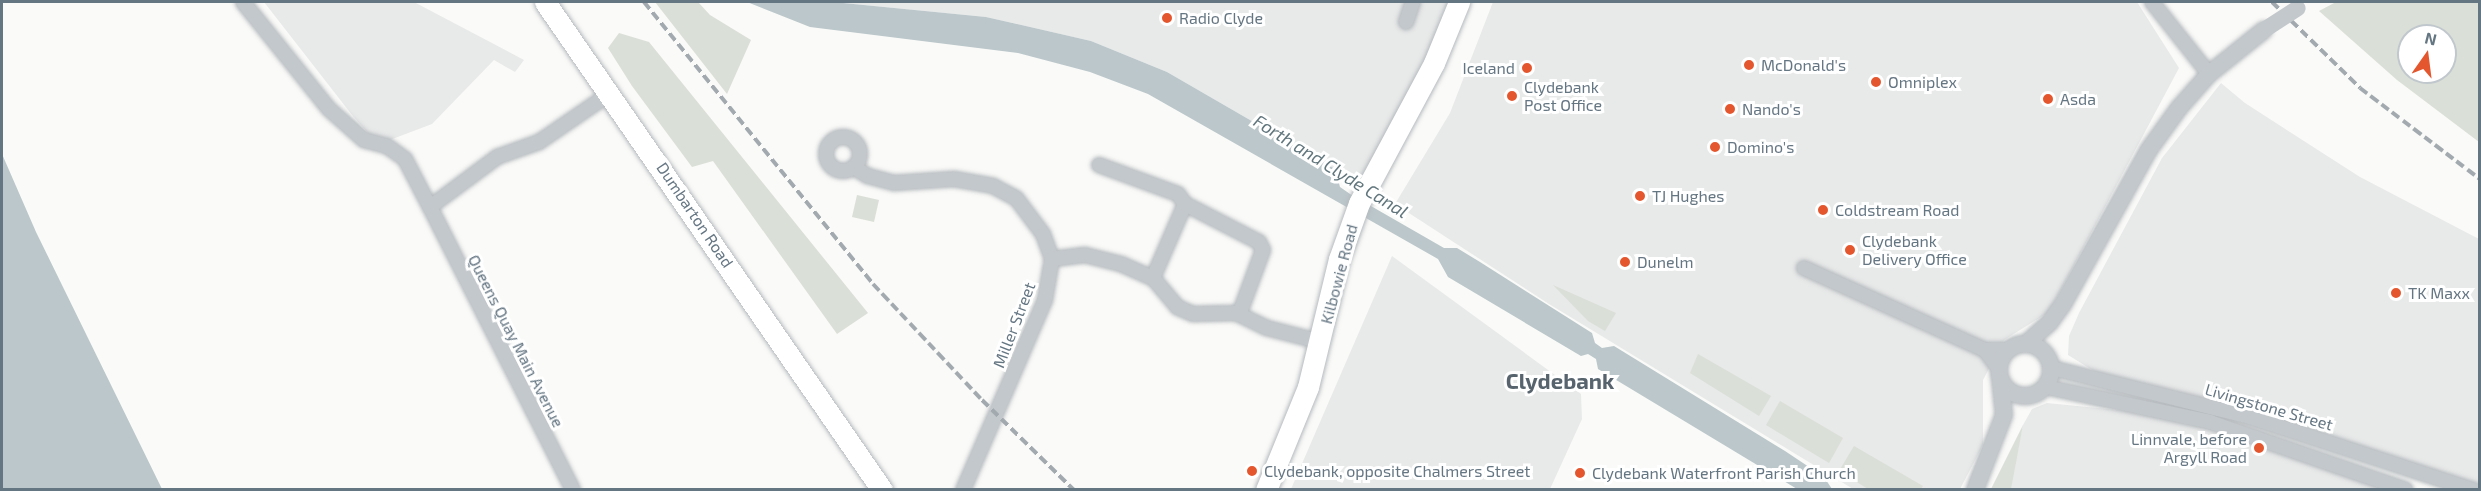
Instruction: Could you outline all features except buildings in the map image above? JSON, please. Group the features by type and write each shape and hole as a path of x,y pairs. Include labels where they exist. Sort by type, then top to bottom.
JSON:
{"main road":[{"name":"Dumbarton Road","path":"545,2 843,429 882,489"},
{"name":"Kilbowie Road","path":"1266,489 1298,414 1321,342 1339,259 1369,179 1434,63 1459,2"},
{"name":"Dumbarton Road","path":"843,429 897,489"}],"street":[{"name":"Queens Quay Main Avenue","path":"243,2 329,109 364,140 387,146 405,159 573,489"},
{"path":"1406,22 1413,2"},
{"path":"2152,2 2209,74"},
{"path":"1804,268 1985,350 2007,350 2027,343 2050,322 2086,267 2148,151 2209,74 2264,30 2303,5"},
{"path":"429,207 497,157 539,142 609,94"},
{"path":"1099,165 1178,194 1185,204 1259,242 1263,250 1239,315"},
{"path":"855,168 868,176 894,183 954,179 993,186 1016,198 1043,234 1052,258 1085,255 1121,264 1153,278 1177,308 1193,314 1239,315 1267,328 1321,342"},
{"path":"1153,278 1185,204"},
{"name":"Miller Street","path":"963,489 1045,300 1052,258"},
{"path":"1975,489 2004,415 2023,396 2046,387 2051,363 2050,322"},
{"path":"2027,343 2040,348 2051,363"},
{"path":"1985,350 2013,393 2023,396"},
{"path":"2004,415 2000,374 2007,350"},
{"name":"Livingstone Street","path":"2051,363 2250,417 2474,489"},
{"name":"Livingstone Street","path":"2046,387 2211,422 2406,489"}],"shaded area":[{"path":"264,2 414,2 524,60 515,72 494,60 432,124 387,141 370,135 352,115"},
{"path":"655,2 698,2 710,15 751,40 727,94"},
{"path":"747,2 833,2 986,17 1091,41 1167,72 1335,169 1340,187 1350,194 1444,248 1457,248 1592,333 1595,343 1602,348 1614,346 1785,451 1824,477 1832,489 1797,489 1598,369 1596,359 1588,354 1581,356 1448,277 1438,259 1148,94 1090,72 1018,53 810,27"},
{"path":"833,2 1458,2 1369,179 1335,169 1167,72 1091,41 986,17"},
{"path":"1493,2 2137,2 2179,68 2049,312 2004,340 1983,380 1983,445 1960,489 1853,489 1549,304 1395,204 1450,113"},
{"path":"2336,2 2479,2 2479,142 2402,84 2457,84 2457,24 2397,24 2397,80 2319,11"},
{"path":"619,33 649,42 868,313 837,334 713,161 692,167 632,86 608,48"},
{"path":"2221,83 2245,103 2360,177 2479,239 2479,489 2364,453 2118,386 2068,355 2069,336 2079,313 2162,158"},
{"path":"2,154 36,232 162,489 2,489"},
{"path":"857,195 879,200 874,222 852,217"},
{"path":"1392,256 1581,394 1582,419 1550,489 1291,489"},
{"path":"1553,285 1616,313 1605,331 1588,321"},
{"path":"1698,354 1771,396 1759,416 1690,373"},
{"path":"1780,401 1843,438 1829,463 1766,425"},
{"path":"2047,403 2178,416 2406,490 2009,490 2023,425 2032,409"},
{"path":"2023,425 2011,489 1991,489"},
{"path":"1854,446 1923,486 1921,489 1868,489 1839,471"}],"railway":[{"path":"644,2 873,284 982,400 1074,490"},
{"path":"2272,2 2360,88 2480,179"}],"place":[{"name":"Radio Clyde","path":"1167,18"},
{"name":"McDonald's","path":"1749,65"},
{"name":"Iceland","path":"1527,68"},
{"name":"Omniplex","path":"1876,82"},
{"name":"Clydebank Post Office","path":"1512,96"},
{"name":"Asda","path":"2048,99"},
{"name":"Nando's","path":"1730,109"},
{"name":"Domino's","path":"1715,147"},
{"name":"TJ Hughes","path":"1640,196"},
{"name":"Coldstream Road","path":"1823,210"},
{"name":"Clydebank Delivery Office","path":"1850,250"},
{"name":"Dunelm","path":"1625,262"},
{"name":"TK Maxx","path":"2396,293"},
{"name":"Linnvale, before Argyll Road","path":"2259,448"},
{"name":"Clydebank, opposite Chalmers Street","path":"1252,471"},
{"name":"Clydebank Waterfront Parish Church","path":"1580,473"}],"district":[{"name":"Clydebank","path":"1560,381"}],"water label":[{"name":"Forth and Clyde Canal","path":"1331,166"}]}
